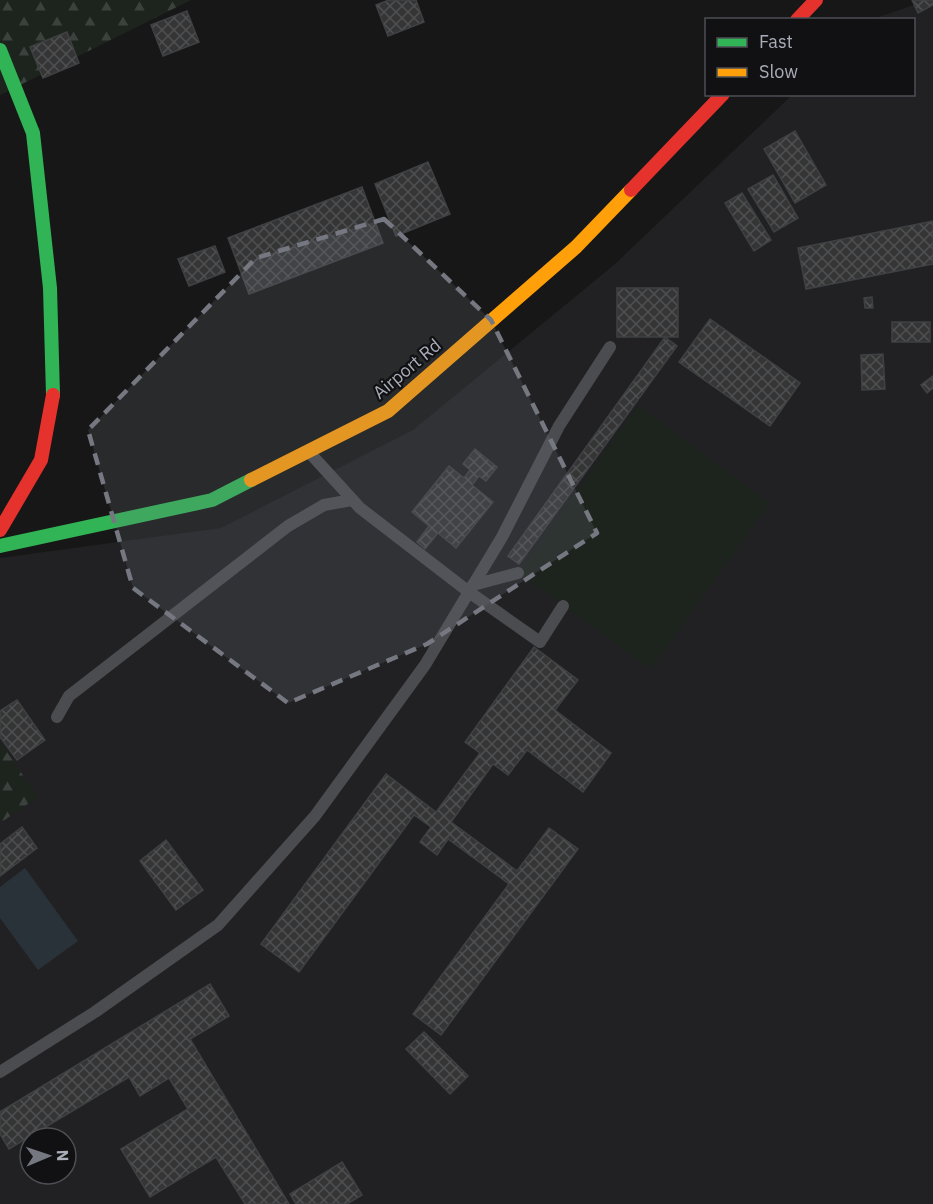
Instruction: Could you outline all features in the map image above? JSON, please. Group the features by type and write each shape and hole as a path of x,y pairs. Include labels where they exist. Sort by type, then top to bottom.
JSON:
{"main road":[{"path":"799,18 816,0"},
{"path":"0,51 33,133 50,288 54,392 41,460 0,530"},
{"name":"Airport Rd","path":"0,546 212,500 388,411 576,247 721,96"}],"lane":[{"path":"0,1072 95,1012 218,925 315,816 425,665 502,537 559,426 610,347"},
{"path":"309,451 360,508 540,642 563,606"},
{"path":"57,717 69,696 288,526 324,505 352,500"},
{"path":"471,589 518,573"}],"highlighted area":[{"path":"384,219 491,320 597,533 427,644 288,703 133,588 88,430 256,258"}],"shaded area":[{"path":"933,0 933,1204 0,1204 0,558 221,528 413,430 615,264 791,96 915,96 915,18 876,18"},
{"path":"25,868 78,941 38,970 0,918 0,887"}],"green space":[{"path":"0,0 191,0 0,95"},
{"path":"638,406 682,438 679,443 682,439 770,503 651,669 518,573"},
{"path":"0,742 38,797 0,823"}],"building":[{"path":"389,0 416,0 424,22 388,36 376,5"},
{"path":"912,0 933,0 933,5 918,13"},
{"path":"187,11 199,42 163,56 151,25"},
{"path":"67,32 79,63 43,78 30,47"},
{"path":"795,131 826,185 795,203 764,149"},
{"path":"428,162 450,214 396,236 375,184"},
{"path":"773,175 798,218 774,232 748,189"},
{"path":"362,187 383,243 249,294 228,238"},
{"path":"742,193 771,240 754,251 725,203"},
{"path":"933,221 933,264 806,289 798,248"},
{"path":"215,246 225,272 189,286 178,259"},
{"path":"617,288 678,288 678,337 617,337"},
{"path":"872,297 873,308 865,308 864,298"},
{"path":"710,319 800,383 770,426 679,362"},
{"path":"892,322 930,322 930,342 892,342"},
{"path":"665,337 677,346 519,564 508,556"},
{"path":"883,354 885,389 862,390 861,355"},
{"path":"933,376 933,388 927,393 921,385"},
{"path":"475,449 497,467 486,481 479,476 472,485 493,502 456,548 438,533 425,549 417,542 429,526 412,512 449,466 464,478 470,470 463,464"},
{"path":"534,647 578,680 555,710 611,753 583,792 527,750 508,775 493,764 451,822 517,871 549,828 578,849 441,1035 413,1014 509,884 448,839 437,855 420,842 431,827 414,815 299,972 261,944 386,774 436,812 480,753 465,742"},
{"path":"17,700 45,740 17,760 0,737 0,711"},
{"path":"22,827 37,848 0,876 0,844"},
{"path":"166,840 203,890 176,910 140,861"},
{"path":"210,984 229,1016 190,1039 289,1204 245,1204 216,1157 150,1197 121,1149 188,1109 169,1078 140,1096 129,1077 47,1126 18,1126 18,1144 9,1149 0,1134 0,1112"},
{"path":"424,1032 468,1076 450,1094 406,1049"},
{"path":"342,1162 362,1195 347,1204 296,1204 290,1194"}],"traffic: fast":[{"path":"0,50 33,133 50,288 53,395"},
{"path":"0,546 212,500 251,480"}],"traffic: slow":[{"path":"251,480 388,411 576,247 631,190"}],"traffic: jam":[{"path":"799,18 816,0"},
{"path":"631,190 721,96"},
{"path":"0,530 41,460 53,395"}]}
